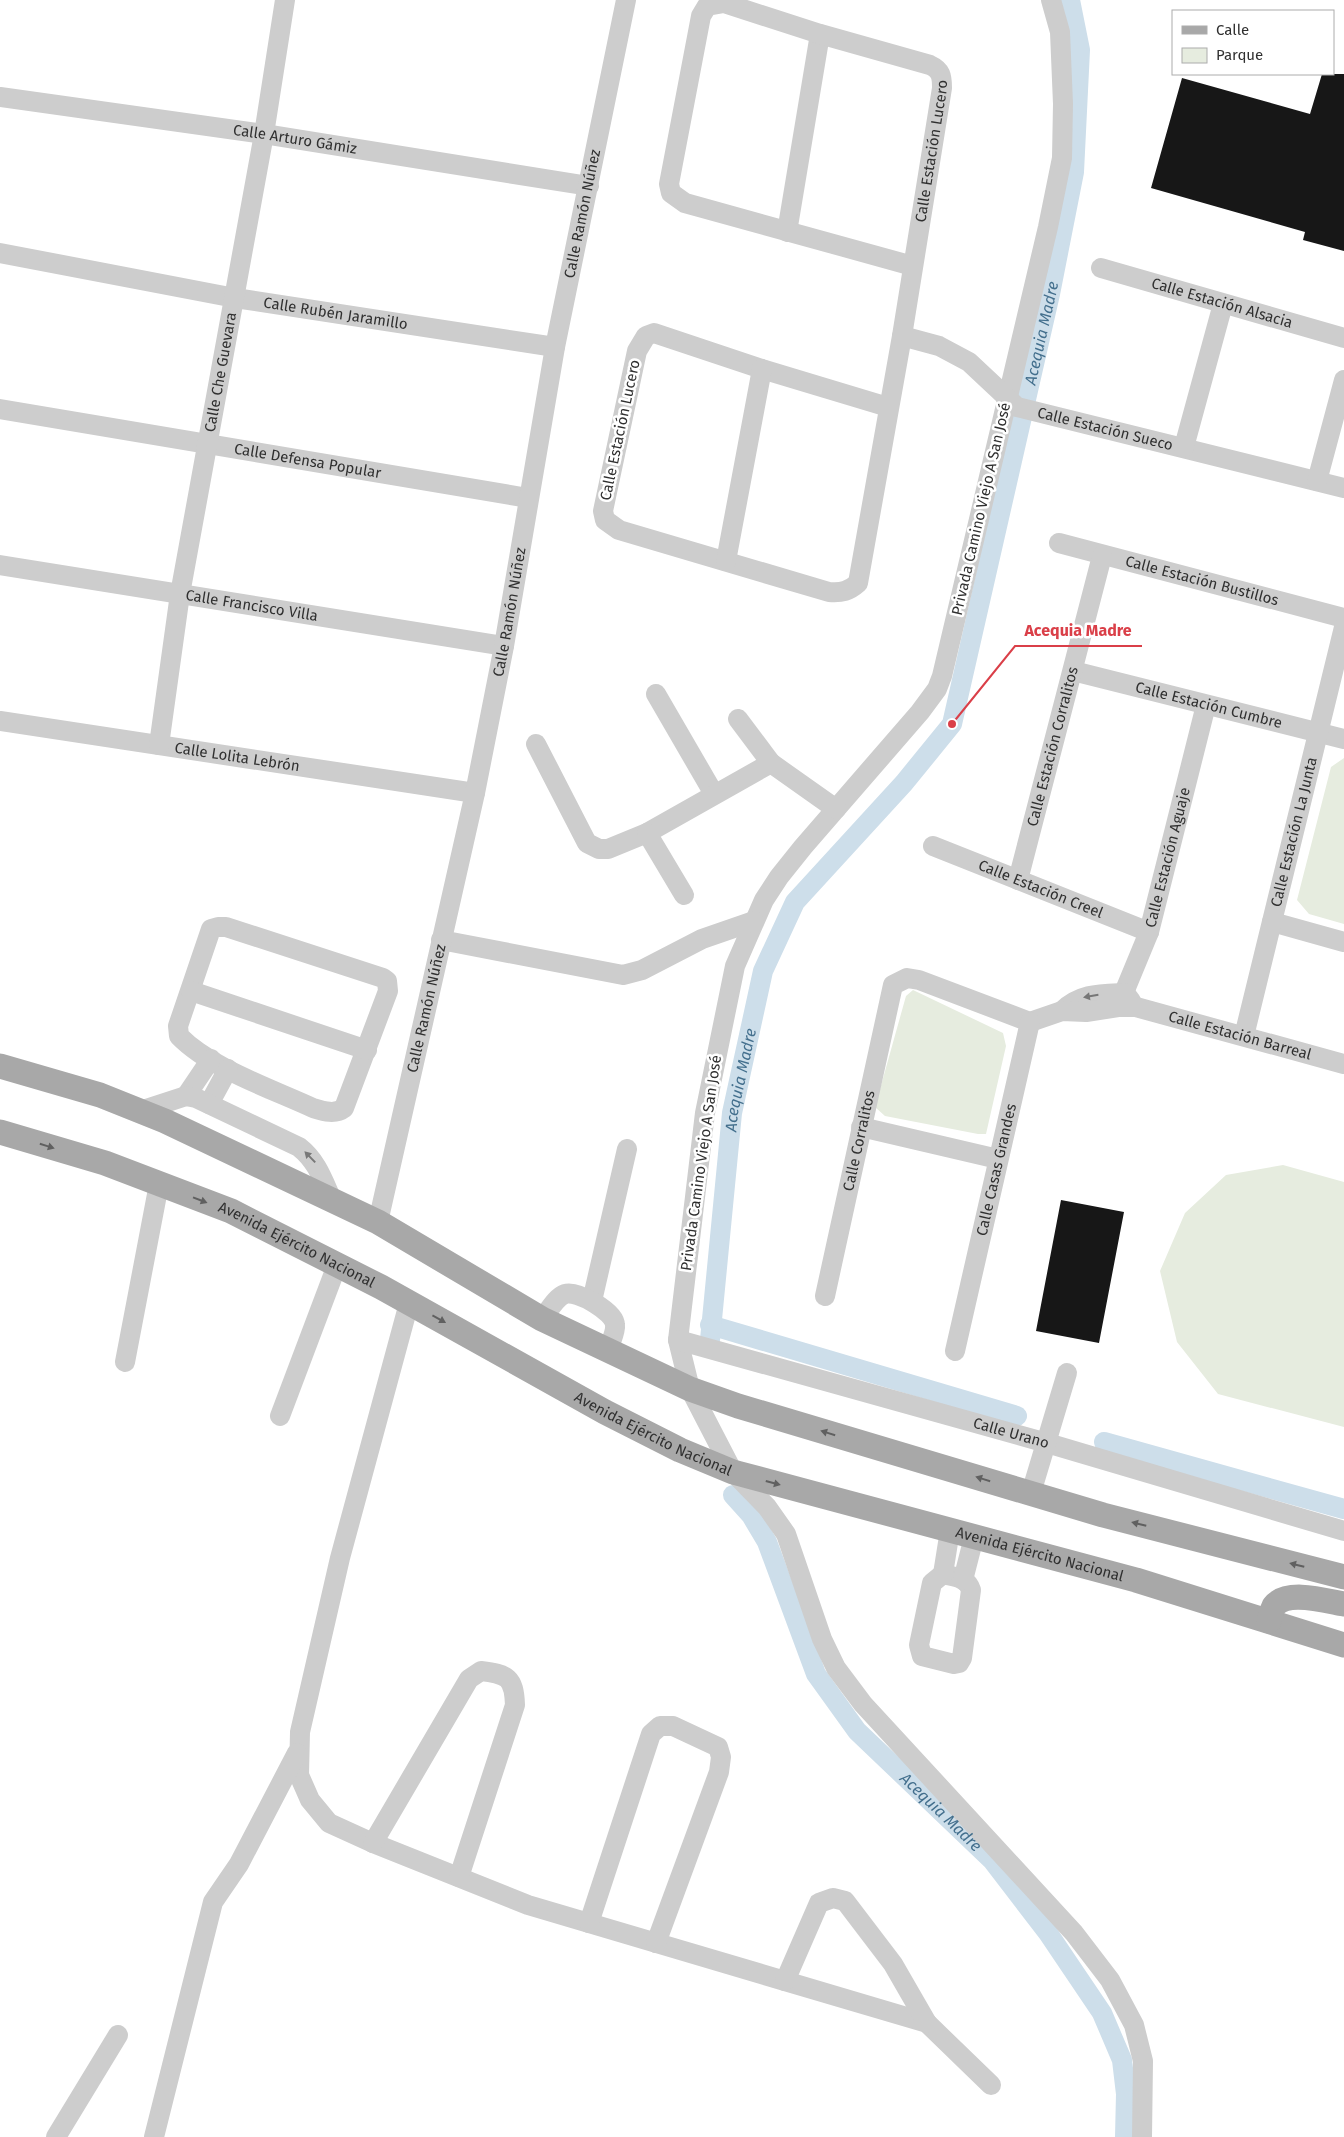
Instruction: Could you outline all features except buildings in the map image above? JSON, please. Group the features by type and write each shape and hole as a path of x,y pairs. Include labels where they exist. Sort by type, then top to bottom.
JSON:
{"main road":[{"path":"0,1066 100,1095 140,1111 332,1200 378,1222 542,1320 690,1389 738,1406 1103,1515 1344,1577"},
{"name":"Avenida Ejército Nacional","path":"0,1132 104,1163 231,1211 409,1303 605,1412 680,1450 734,1472 1136,1580 1344,1645"},
{"path":"1269,1621 1274,1606 1282,1600 1292,1597 1318,1598 1344,1604"}],"street":[{"name":"Calle Che Guevara","path":"159,745 180,594 264,134 285,0"},
{"name":"Calle Ramón Núñez","path":"378,1222 475,793 504,646 554,348 626,0"},
{"name":"Privada Camino Viejo A San José","path":"1051,0 1060,32 1063,75 1062,158 1012,403 937,689 779,877 764,900 734,966 705,1113 678,1340 690,1389 734,1472 767,1507 786,1534 822,1639 836,1668 863,1704 1074,1933 1110,1980 1134,2025 1143,2061 1142,2137"},
{"name":"Calle Estación Lucero","path":"888,407 654,334 646,336 637,351 603,511 605,520 619,530 829,592 839,593 849,590 858,583 902,336 942,88 942,76 937,68 930,65 820,34 724,3 707,6 701,16 669,184 671,193 685,203 913,266"},
{"path":"787,232 820,34"},
{"name":"Calle Arturo Gámiz","path":"0,97 264,134 589,186"},
{"name":"Calle Rubén Jaramillo","path":"0,253 235,298 554,348"},
{"name":"Calle Estación Alsacia","path":"1101,268 1344,338"},
{"name":"Calle Estación Sueco","path":"1012,403 1036,413 1184,447 1223,304"},
{"path":"902,336 939,346 970,362 1012,403"},
{"path":"726,561 762,369"},
{"path":"1317,481 1344,380"},
{"name":"Calle Defensa Popular","path":"0,409 528,498"},
{"path":"1184,447 1344,488"},
{"name":"Calle Estación Bustillos","path":"1060,543 1102,556 1344,618"},
{"name":"Calle Estación Corralitos","path":"1018,880 1102,556"},
{"name":"Calle Francisco Villa","path":"0,565 504,646"},
{"name":"Calle Estación La Junta","path":"1244,1036 1344,627"},
{"name":"Calle Estación Cumbre","path":"1072,672 1344,739"},
{"path":"656,694 714,794"},
{"name":"Calle Estación Aguaje","path":"1126,1002 1149,932 1206,704"},
{"path":"738,719 771,763 836,808"},
{"name":"Calle Lolita Lebrón","path":"0,721 475,793"},
{"path":"536,744 587,842 599,849 608,849 647,833 771,763"},
{"path":"647,833 684,895"},
{"name":"Calle Estación Creel","path":"933,846 1149,932"},
{"path":"441,940 623,975 642,970 702,938 754,921"},
{"path":"1272,922 1344,942"},
{"path":"226,927 383,978 387,981 388,991 367,1050 344,1108 334,1112 325,1112 312,1108 228,1069 184,1041 177,1031 211,929 226,927"},
{"name":"Calle Corralitos","path":"825,1296 892,985 907,978 919,980 1030,1022"},
{"path":"191,991 367,1050"},
{"path":"1030,1022 1062,1011 1086,1012 1126,1002"},
{"name":"Calle Estación Barreal","path":"1126,1002 1344,1064"},
{"name":"Calle Casas Grandes","path":"955,1351 1030,1022"},
{"path":"186,1096 210,1059"},
{"path":"209,1104 228,1069"},
{"path":"140,1111 186,1096 209,1104 308,1154 315,1162 332,1200"},
{"path":"861,1127 998,1159"},
{"path":"592,1301 627,1149"},
{"path":"125,1362 159,1184"},
{"path":"280,1416 337,1265"},
{"path":"542,1320 560,1297 565,1294 571,1293 592,1301 614,1319 616,1326 608,1351"},
{"path":"409,1303 340,1558 300,1732 299,1776 310,1800 329,1822 373,1843 528,1904 927,2022"},
{"name":"Calle Urano","path":"678,1340 1047,1444 1344,1531"},
{"path":"1031,1493 1067,1373"},
{"path":"942,1574 963,1580 970,1585 971,1590 962,1658 959,1663 954,1664 922,1656 919,1645 932,1583 942,1574 950,1530"},
{"path":"963,1580 974,1537"},
{"path":"373,1843 469,1679 480,1670 502,1673 514,1687 515,1705 459,1877"},
{"path":"589,1923 650,1734 660,1726 672,1726 718,1747 722,1757 719,1772 656,1943"},
{"path":"154,2137 213,1902 239,1864 300,1749"},
{"path":"785,1980 819,1903 833,1898 845,1901 893,1964 927,2022 991,2085"},
{"path":"56,2137 118,2035"}],"green space":[{"path":"1344,758 1344,924 1309,914 1297,900 1331,767"},
{"path":"913,990 1003,1033 1006,1046 986,1134 885,1116 875,1107 906,996"},
{"path":"1283,1165 1344,1182 1344,1427 1218,1394 1177,1342 1160,1271 1185,1213 1226,1175"}],"waterway":[{"name":"Acequia Madre","path":"710,1340 732,1113 763,971 795,902 904,783 952,724 1050,294 1074,172 1080,50 1070,0"},
{"path":"710,1325 1017,1416"},
{"path":"1104,1442 1344,1509"},
{"name":"Acequia Madre","path":"733,1495 751,1515 767,1542 816,1674 857,1731 992,1860 1048,1933 1102,2013 1122,2060 1126,2094 1125,2137"}],"place":[{"name":"Acequia Madre","path":"952,724"}]}
